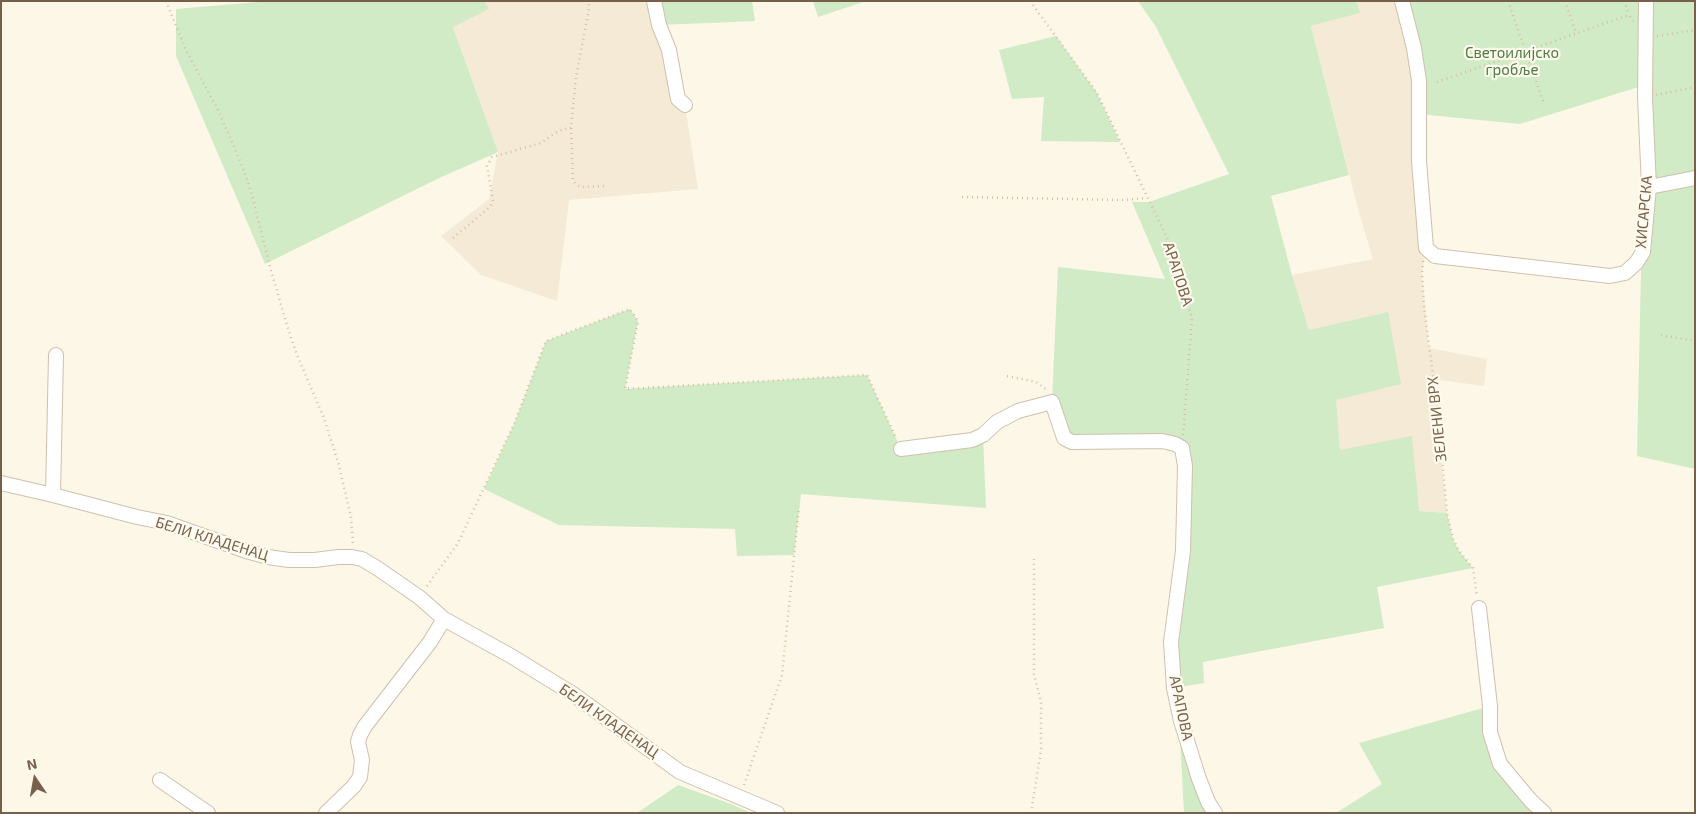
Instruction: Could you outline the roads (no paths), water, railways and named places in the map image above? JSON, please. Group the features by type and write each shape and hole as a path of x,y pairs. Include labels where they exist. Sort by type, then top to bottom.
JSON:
{"street":[{"path":"654,1 659,25 669,50 678,99 685,105"},
{"name":"ХИСАРСКА","path":"1402,1 1414,48 1419,81 1419,161 1426,248 1435,256 1610,276 1625,273 1636,264 1642,252 1649,187 1645,97 1646,1"},
{"path":"1649,187 1695,178"},
{"path":"53,495 56,355"},
{"name":"АРАПОВА","path":"901,449 972,440 983,434 997,422 1018,411 1052,402 1064,438 1072,442 1162,441 1182,448 1185,466 1183,551 1171,642 1174,688 1181,721 1199,779 1208,802 1215,813"},
{"name":"БЕЛИ КЛАДЕНАЦ","path":"1,483 185,529 268,557 315,560 352,557 362,559 419,597 444,619 511,656 573,694 680,772 777,813"},
{"path":"1479,608 1490,706 1490,732 1500,764 1531,801 1544,813"},
{"path":"326,813 354,786 360,777 362,760 358,742 365,726 424,650 444,619"},
{"path":"160,780 208,813"}],"park label":[{"name":"Светоилијско гробље","path":"1512,62"}]}
